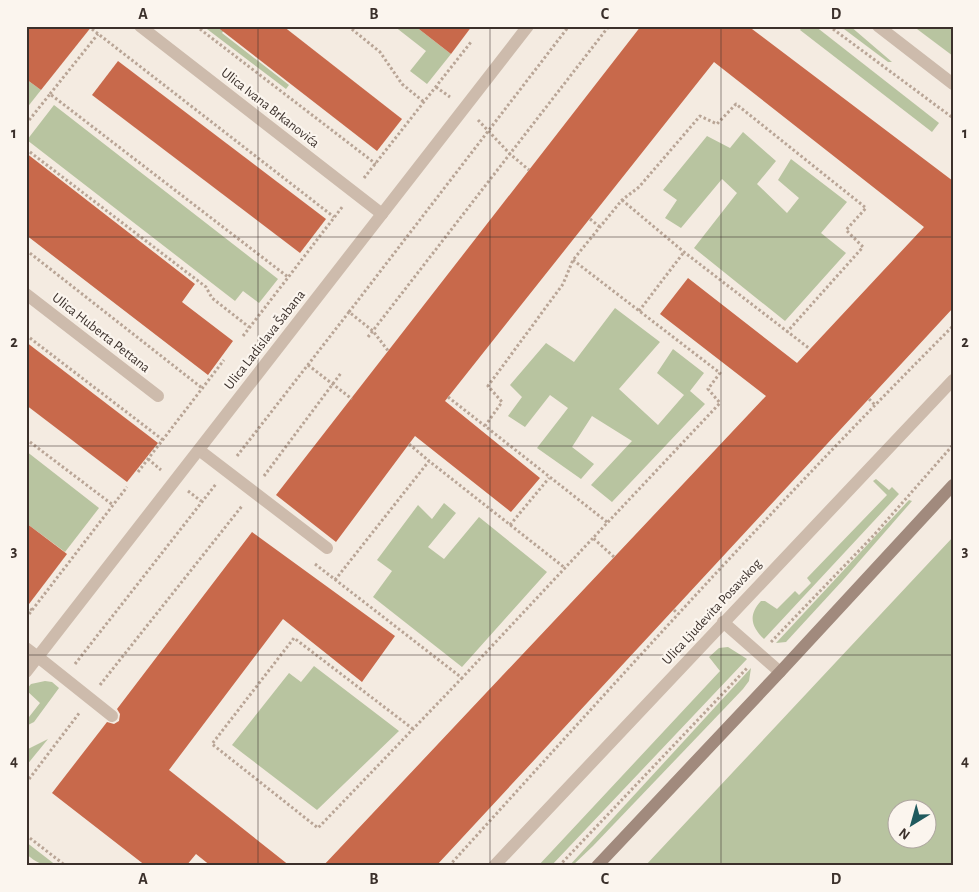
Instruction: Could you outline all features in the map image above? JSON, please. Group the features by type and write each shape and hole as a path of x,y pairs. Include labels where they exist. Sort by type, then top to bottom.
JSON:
{"main road":[{"path":"597,866 953,485"}],"street":[{"name":"Ulica Ivana Brkanovića","path":"140,26 382,214"},
{"name":"Ulica Ladislava Šabana","path":"26,672 528,26"},
{"path":"878,26 953,84"},
{"name":"Ulica Huberta Pettana","path":"26,294 158,396"},
{"name":"Ulica Ljudevita Posavskog","path":"494,866 953,380"},
{"path":"199,450 327,548"},
{"path":"723,622 780,672"},
{"path":"26,648 112,716"}],"path":[{"path":"88,26 334,217"},
{"path":"196,26 376,164"},
{"path":"348,26 380,52 402,84 424,102"},
{"path":"232,463 569,26"},
{"path":"368,337 609,26"},
{"path":"829,26 953,118"},
{"path":"26,124 98,34"},
{"path":"361,182 471,42"},
{"path":"436,87 457,102"},
{"path":"50,94 288,277"},
{"path":"485,426 502,402 488,386 563,284 573,260 622,200 639,188 700,116 717,124 736,104 866,208 846,230 863,247 787,332"},
{"path":"473,115 510,154 529,170"},
{"path":"26,149 206,288 212,298 250,327"},
{"path":"622,200 684,252 810,349"},
{"path":"243,336 345,203"},
{"path":"590,219 600,227"},
{"path":"26,250 202,388"},
{"path":"639,311 684,252"},
{"path":"413,729 294,638 212,744 318,828 462,678 720,403 708,390 720,373 573,260"},
{"path":"349,312 373,331 389,352"},
{"path":"449,866 678,614 874,404 953,326"},
{"path":"26,335 163,440"},
{"path":"138,472 224,360"},
{"path":"308,365 352,399"},
{"path":"259,483 341,373"},
{"path":"448,397 607,522"},
{"path":"869,399 874,404"},
{"path":"26,439 113,505"},
{"path":"409,444 565,568"},
{"path":"773,641 874,535 953,445"},
{"path":"148,459 166,473"},
{"path":"335,580 429,461"},
{"path":"510,525 549,478"},
{"path":"72,668 219,480"},
{"path":"214,486 221,491"},
{"path":"26,618 127,487"},
{"path":"185,488 201,501"},
{"path":"234,501 249,513"},
{"path":"100,686 245,502"},
{"path":"593,538 614,557"},
{"path":"312,561 462,678"},
{"path":"26,606 32,610"},
{"path":"674,610 678,614"},
{"path":"559,866 750,665"},
{"path":"26,783 83,707"},
{"path":"26,834 66,866"}],"green space":[{"path":"203,26 227,26 222,33 289,85 286,89"},
{"path":"394,26 415,26 451,54 427,84 410,71 426,51"},
{"path":"803,26 815,26 939,123 932,132 800,30"},
{"path":"840,26 850,26 892,62 888,62"},
{"path":"913,26 953,26 953,56"},
{"path":"26,79 41,90 26,109"},
{"path":"54,105 278,279 259,303 243,291 235,301 27,140"},
{"path":"743,132 776,161 757,184 787,213 799,198 778,180 791,159 847,202 821,233 846,253 785,321 694,248 737,193 722,179 681,228 665,218 677,200 663,190 707,136 730,148"},
{"path":"615,308 660,342 619,389 658,425 684,395 657,373 673,349 704,373 690,391 705,404 612,502 591,485 632,441 592,416 572,447 594,464 581,479 537,448 568,408 550,395 525,427 508,416 522,397 510,385 546,343 574,362"},
{"path":"26,451 99,508 65,552 26,523"},
{"path":"876,479 889,490 892,487 899,494 764,639 756,630 753,621 754,611 757,606 761,601 765,601 777,609 795,591 799,595 811,583 807,578 887,495 873,481"},
{"path":"909,500 912,501 786,642 776,643"},
{"path":"444,503 456,513 428,547 444,559 479,517 547,572 462,667 373,597 392,571 377,560 418,505 432,519"},
{"path":"953,537 953,866 645,866"},
{"path":"728,647 747,659 551,866 538,866 720,671 709,657 719,648"},
{"path":"314,666 399,731 317,810 232,745 289,673 301,682"},
{"path":"751,668 749,681 743,689 593,846 572,866 569,866"},
{"path":"45,681 52,682 59,688 34,722 26,726 26,715 29,717 40,703 26,690 31,684"},
{"path":"48,739 26,766 26,750"},
{"path":"26,842 57,866 44,865 26,854"}],"building":[{"path":"26,26 92,26 41,90 26,79"},
{"path":"216,26 283,26 402,119 377,151"},
{"path":"415,26 472,26 451,54"},
{"path":"641,26 748,26 953,181 953,308 436,866 323,866 766,396 660,314 688,278 797,363 924,227 714,62 445,401 540,478 511,512 415,436 336,542 276,495"},
{"path":"118,61 326,219 300,253 92,95"},
{"path":"26,153 195,284 182,302 233,341 208,375 26,235"},
{"path":"26,342 158,443 127,482 26,405"},
{"path":"26,523 67,554 26,608"},
{"path":"252,532 395,636 362,682 283,619 169,770 290,866 211,866 196,854 186,866 146,866 52,793 107,722 114,724 119,721 120,714 117,709"}]}
